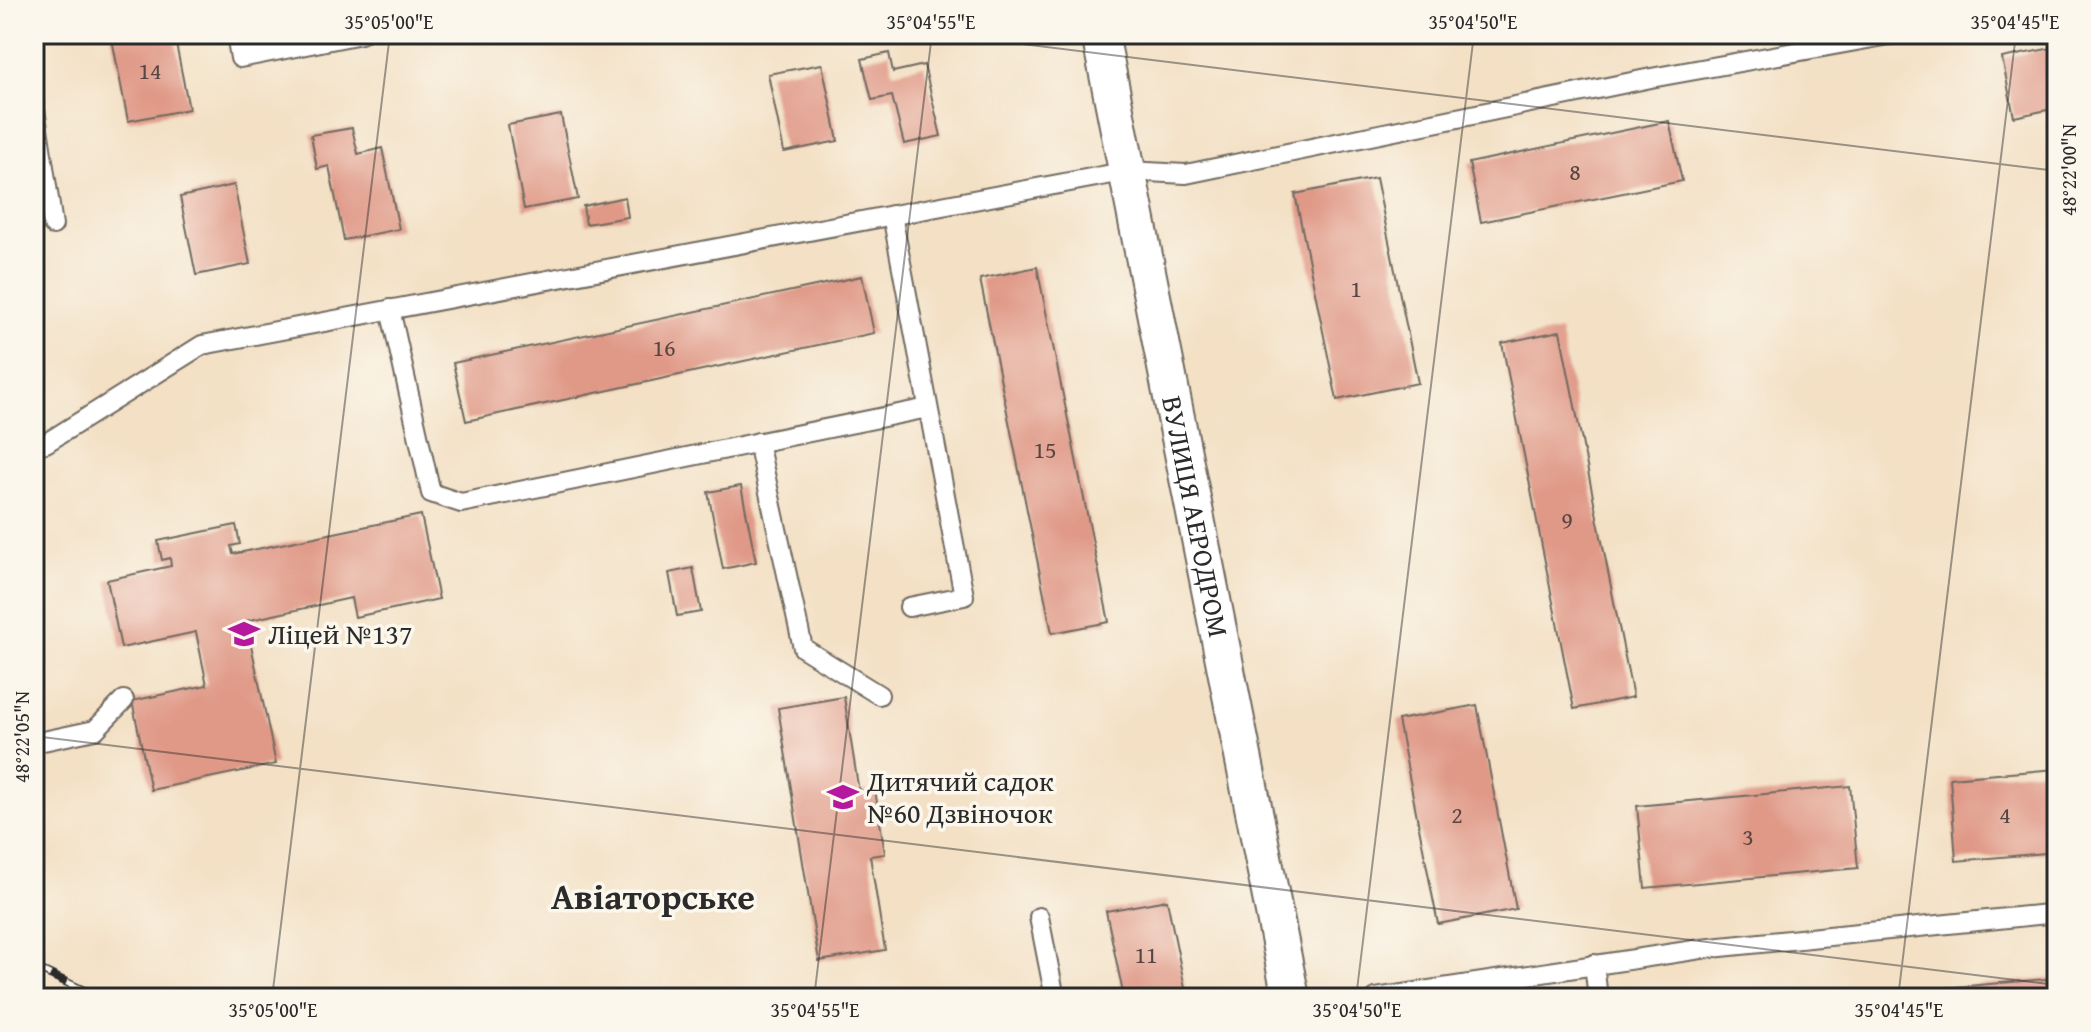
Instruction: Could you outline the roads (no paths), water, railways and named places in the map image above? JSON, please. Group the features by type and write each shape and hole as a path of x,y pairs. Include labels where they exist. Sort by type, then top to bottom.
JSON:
{"street":[{"name":"ВУЛИЦЯ АЕРОДРОМ","path":"1100,34 1291,998"}],"lane":[{"path":"236,34 240,58 361,34"},
{"path":"34,445 46,443 202,345 1128,171 1186,174 1651,78 1809,41 1895,34"},
{"path":"34,103 53,225"},
{"path":"892,215 964,596 909,607"},
{"path":"390,309 431,493 461,503 928,408"},
{"path":"758,442 803,648 879,695"},
{"path":"34,743 95,730 124,700"},
{"path":"1376,998 1701,949 2057,913"},
{"path":"1039,917 1055,998"},
{"path":"1594,964 1598,998"}],"railway":[{"path":"34,967 100,998"}],"place":[{"name":"Ліцей №137","path":"244,634"},
{"name":"Дитячий садок №60 Дзвіночок","path":"843,797"}],"district":[{"name":"Авіаторське","path":"653,896"}]}
